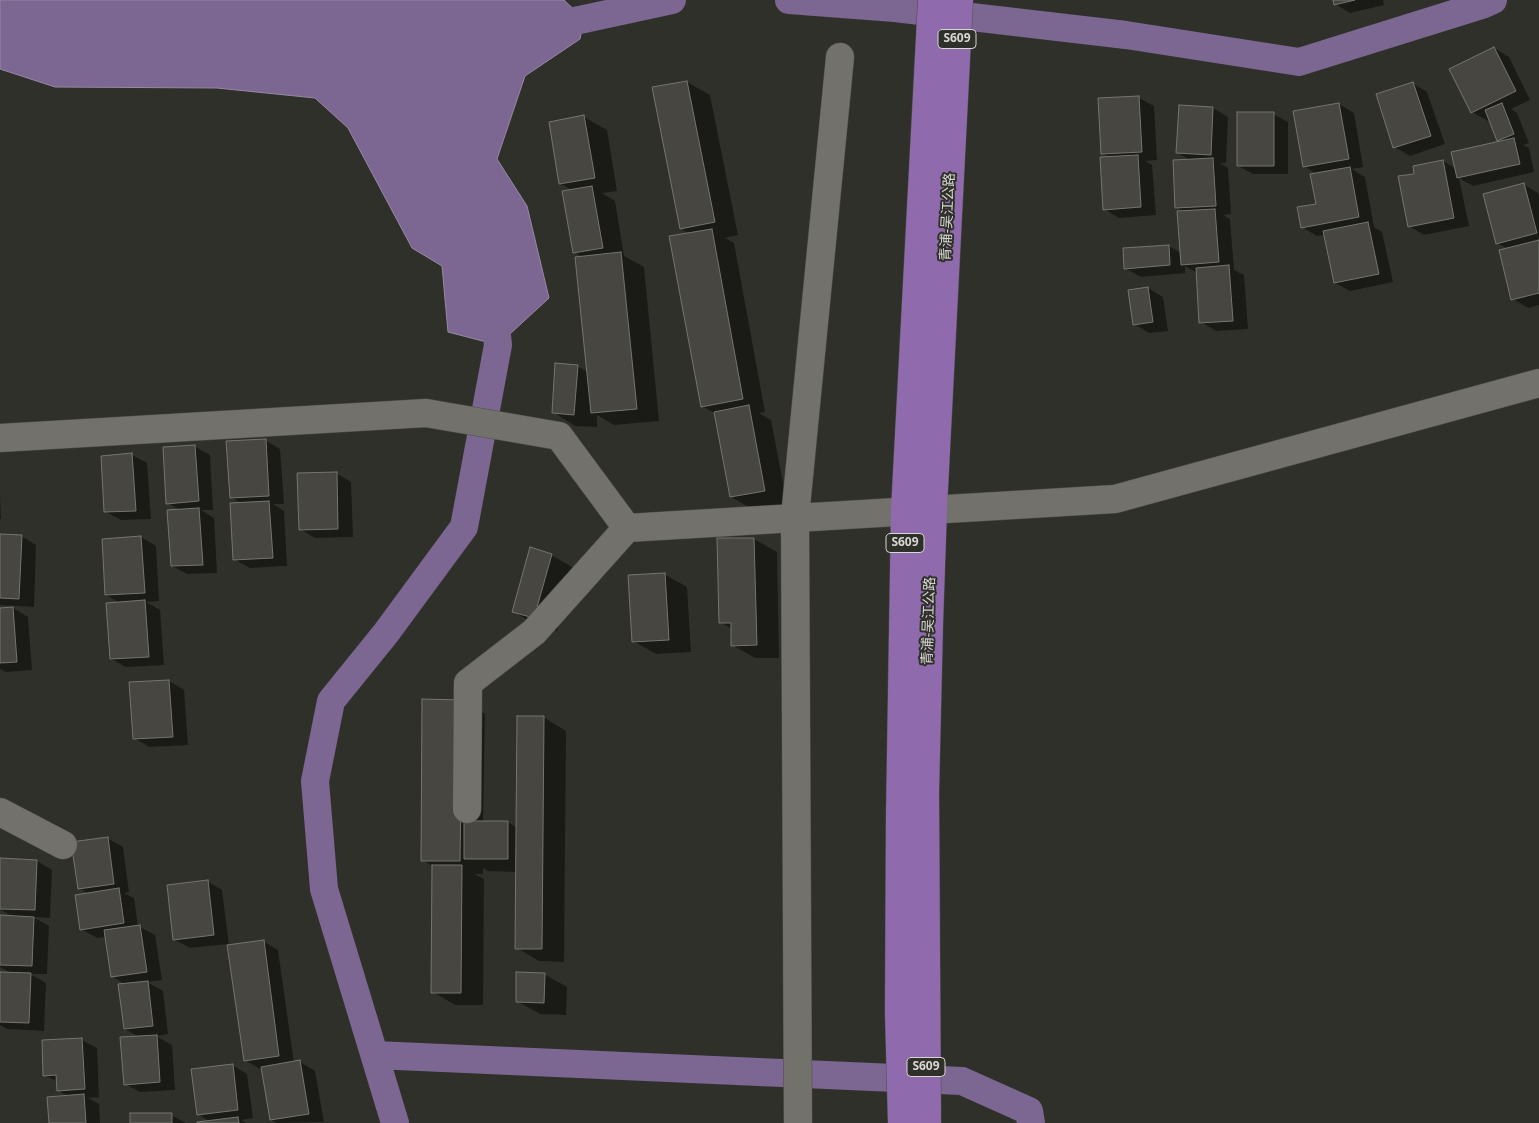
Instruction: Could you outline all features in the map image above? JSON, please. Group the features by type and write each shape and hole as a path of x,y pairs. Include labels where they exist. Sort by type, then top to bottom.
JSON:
{"main road":[{"name":"青浦-吴江公路","path":"902,1123 913,1012 925,782 933,508 942,76 932,0"},
{"name":"青浦-吴江公路","path":"927,1123 913,1012 900,816 906,510 942,76 959,0"}],"street":[{"path":"798,1123 795,517 840,57"},
{"path":"467,809 468,684 534,632 627,528 933,508 1115,499 1539,382"},
{"path":"0,438 426,413 559,436 627,528"},
{"path":"0,812 63,845"}],"shaded area":[{"path":"0,0 564,0 584,19 580,39 525,76 497,159 527,206 549,298 498,345 448,332 442,266 412,248 348,128 315,98 217,88 55,87 0,69"}],"building":[{"path":"1333,0 1355,0 1334,5"},
{"path":"1494,47 1516,91 1471,113 1449,69"},
{"path":"687,81 715,222 680,229 652,87"},
{"path":"1413,82 1431,136 1393,148 1376,94"},
{"path":"1139,96 1142,152 1101,154 1098,98"},
{"path":"1339,103 1349,159 1303,167 1293,111"},
{"path":"1502,103 1514,134 1497,141 1485,110"},
{"path":"1179,105 1213,107 1211,155 1176,153"},
{"path":"1237,112 1274,112 1274,166 1237,166"},
{"path":"584,115 595,178 559,184 549,122"},
{"path":"1514,138 1520,164 1457,178 1451,152"},
{"path":"1138,155 1141,207 1103,210 1100,157"},
{"path":"1213,158 1216,206 1175,208 1173,160"},
{"path":"1443,160 1454,218 1408,227 1398,176 1414,174 1413,166"},
{"path":"1350,167 1359,217 1301,228 1297,207 1316,204 1310,174"},
{"path":"1524,183 1537,233 1496,244 1483,194"},
{"path":"592,186 603,248 573,253 562,191"},
{"path":"1215,209 1219,262 1181,265 1177,211"},
{"path":"1368,222 1379,274 1334,283 1323,231"},
{"path":"712,229 743,399 701,407 669,236"},
{"path":"1539,240 1539,293 1511,300 1499,250"},
{"path":"1169,245 1170,265 1124,269 1123,248"},
{"path":"621,252 637,409 591,413 575,257"},
{"path":"1229,265 1233,321 1199,323 1196,268"},
{"path":"1148,287 1153,322 1133,325 1128,290"},
{"path":"555,363 578,365 574,415 552,413"},
{"path":"749,405 765,491 730,497 714,412"},
{"path":"266,439 269,496 230,498 226,441"},
{"path":"195,445 199,501 166,504 163,447"},
{"path":"132,453 136,511 104,512 101,456"},
{"path":"337,472 338,529 299,530 297,473"},
{"path":"269,501 273,558 233,560 230,503"},
{"path":"199,508 203,565 171,566 167,510"},
{"path":"0,534 22,535 19,599 0,598"},
{"path":"141,536 145,593 105,595 102,539"},
{"path":"717,538 754,538 757,645 731,646 731,623 719,623"},
{"path":"530,547 552,554 534,618 512,612"},
{"path":"665,573 669,640 632,642 628,575"},
{"path":"145,600 149,657 110,659 106,603"},
{"path":"13,607 17,662 0,663 0,608"},
{"path":"169,680 173,737 133,739 129,682"},
{"path":"422,699 462,700 460,861 421,861"},
{"path":"517,716 544,716 542,949 515,949"},
{"path":"464,821 508,821 508,859 464,859"},
{"path":"108,837 114,884 78,889 71,842"},
{"path":"0,858 37,860 35,910 0,909"},
{"path":"432,865 462,865 461,993 431,993"},
{"path":"208,880 214,935 173,940 167,885"},
{"path":"119,888 124,923 80,930 75,895"},
{"path":"0,915 34,917 32,966 0,965"},
{"path":"140,925 147,972 111,977 104,930"},
{"path":"264,940 279,1056 244,1061 227,945"},
{"path":"0,972 31,973 29,1023 0,1022"},
{"path":"516,972 545,973 544,1003 516,1002"},
{"path":"148,981 153,1026 124,1029 118,984"},
{"path":"157,1035 160,1082 124,1085 120,1037"},
{"path":"82,1038 85,1089 57,1091 56,1075 43,1076 42,1040"},
{"path":"300,1060 309,1114 270,1120 261,1067"},
{"path":"233,1064 238,1110 197,1115 191,1069"},
{"path":"84,1094 86,1123 49,1123 47,1097"},
{"path":"130,1113 172,1113 172,1123 130,1123"},
{"path":"238,1117 239,1123 197,1123 197,1122"}],"waterway":[{"path":"547,27 672,0"},
{"path":"789,0 895,8 1126,35 1299,62 1493,0"},
{"path":"395,1123 324,889 315,781 331,701 386,633 464,527 498,345 494,307"},
{"path":"375,1055 962,1081 1029,1111 1031,1123"}]}
